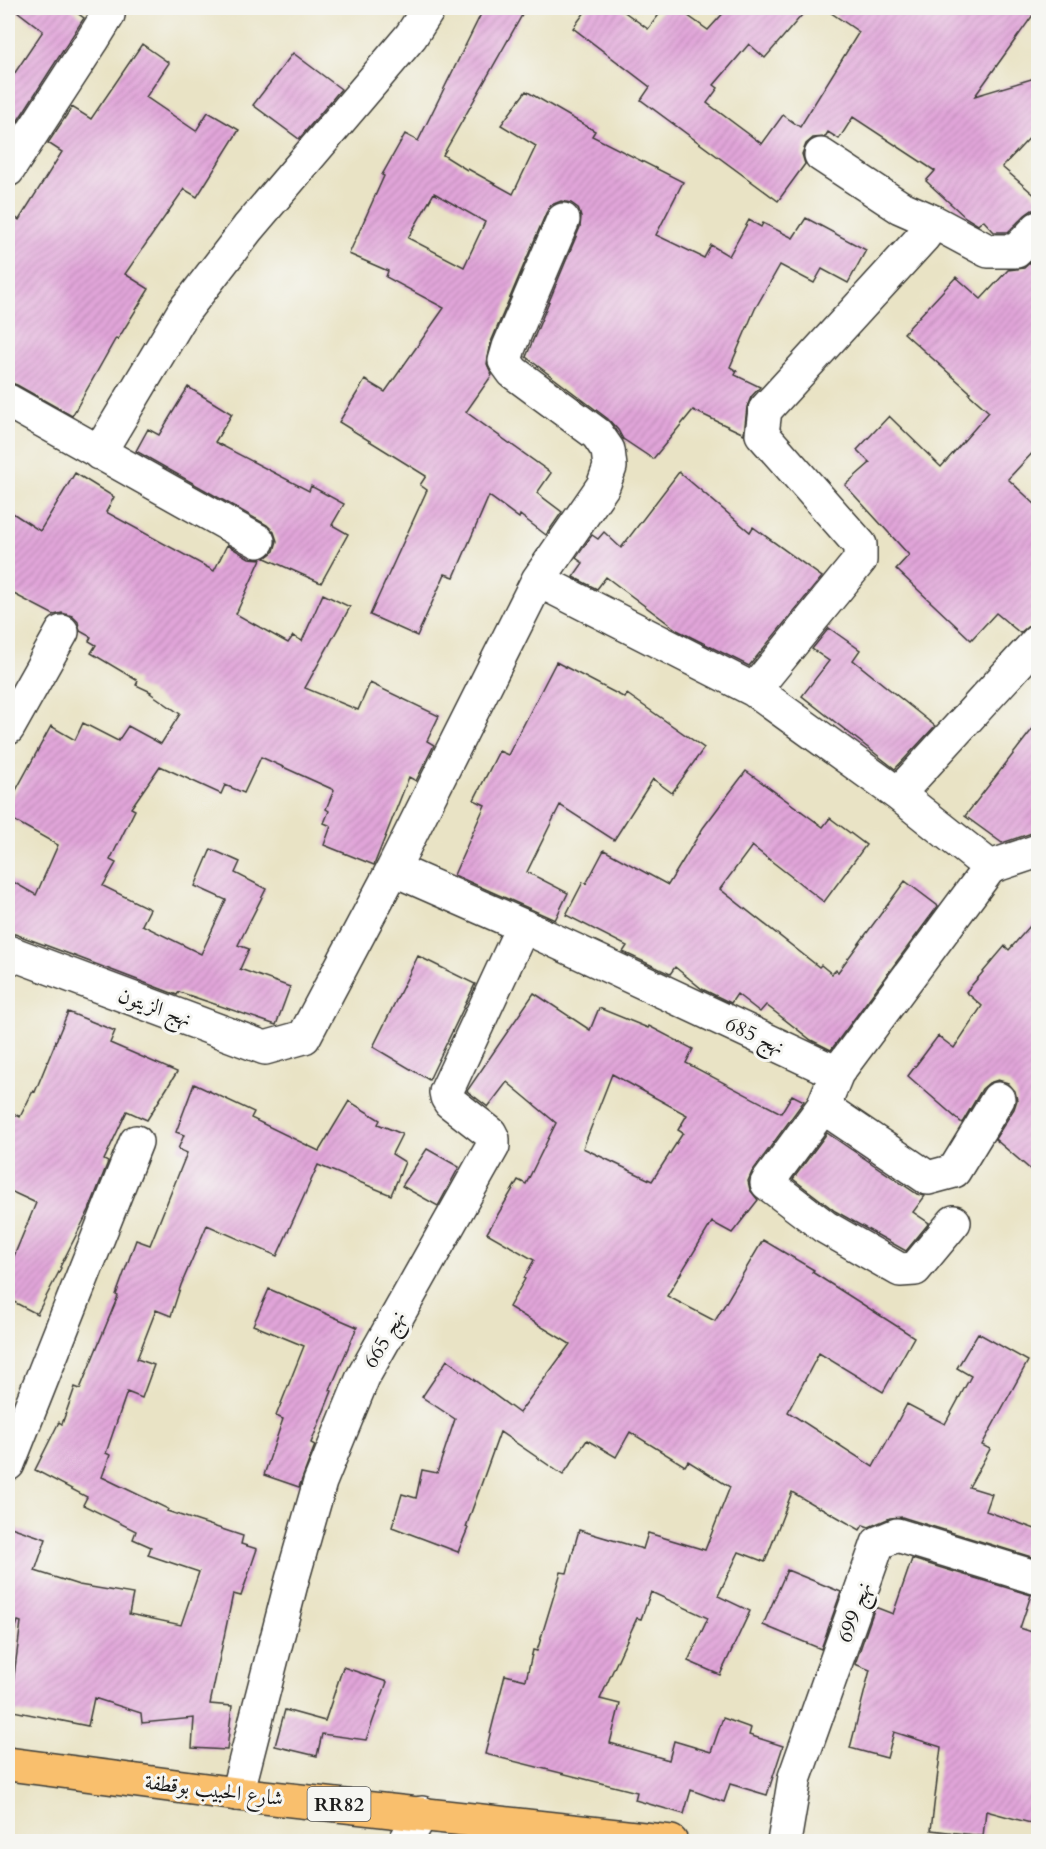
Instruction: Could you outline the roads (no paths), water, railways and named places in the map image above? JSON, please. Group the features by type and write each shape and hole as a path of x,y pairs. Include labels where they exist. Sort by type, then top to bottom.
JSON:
{"main road":[{"name":"شارع الحبيب بوقطفة","path":"8,1764 237,1794 671,1842"}],"street":[{"path":"8,170 92,41 108,15 109,8"},
{"path":"99,453 184,311 248,228 411,36 429,8"},
{"path":"821,155 900,207 988,251 1016,251 1038,228"},
{"path":"393,869 538,580 603,486 610,467 608,450 597,434 513,372 505,361 563,220"},
{"path":"754,690 860,560 860,545 762,434 765,410 924,236 934,222"},
{"path":"8,401 258,541"},
{"path":"538,580 754,690 898,794 990,867"},
{"path":"8,728 62,632"},
{"path":"898,794 1038,641"},
{"path":"954,1222 915,1269 900,1270 825,1227 767,1183 823,1107 837,1073 990,867 1038,851"},
{"name":"نهج 685","path":"393,869 523,926 837,1073"},
{"name":"نهج الزيتون","path":"8,952 266,1048 304,1037 393,869"},
{"name":"نهج 665","path":"237,1794 292,1580 320,1482 363,1377 493,1146 490,1133 450,1102 446,1092 523,926"},
{"path":"823,1107 928,1178 954,1171 998,1100"},
{"path":"8,1464 136,1142"},
{"name":"نهج 699","path":"784,1842 795,1777 878,1543 897,1535 1038,1578"},
{"path":"405,1842 422,1813"}]}
